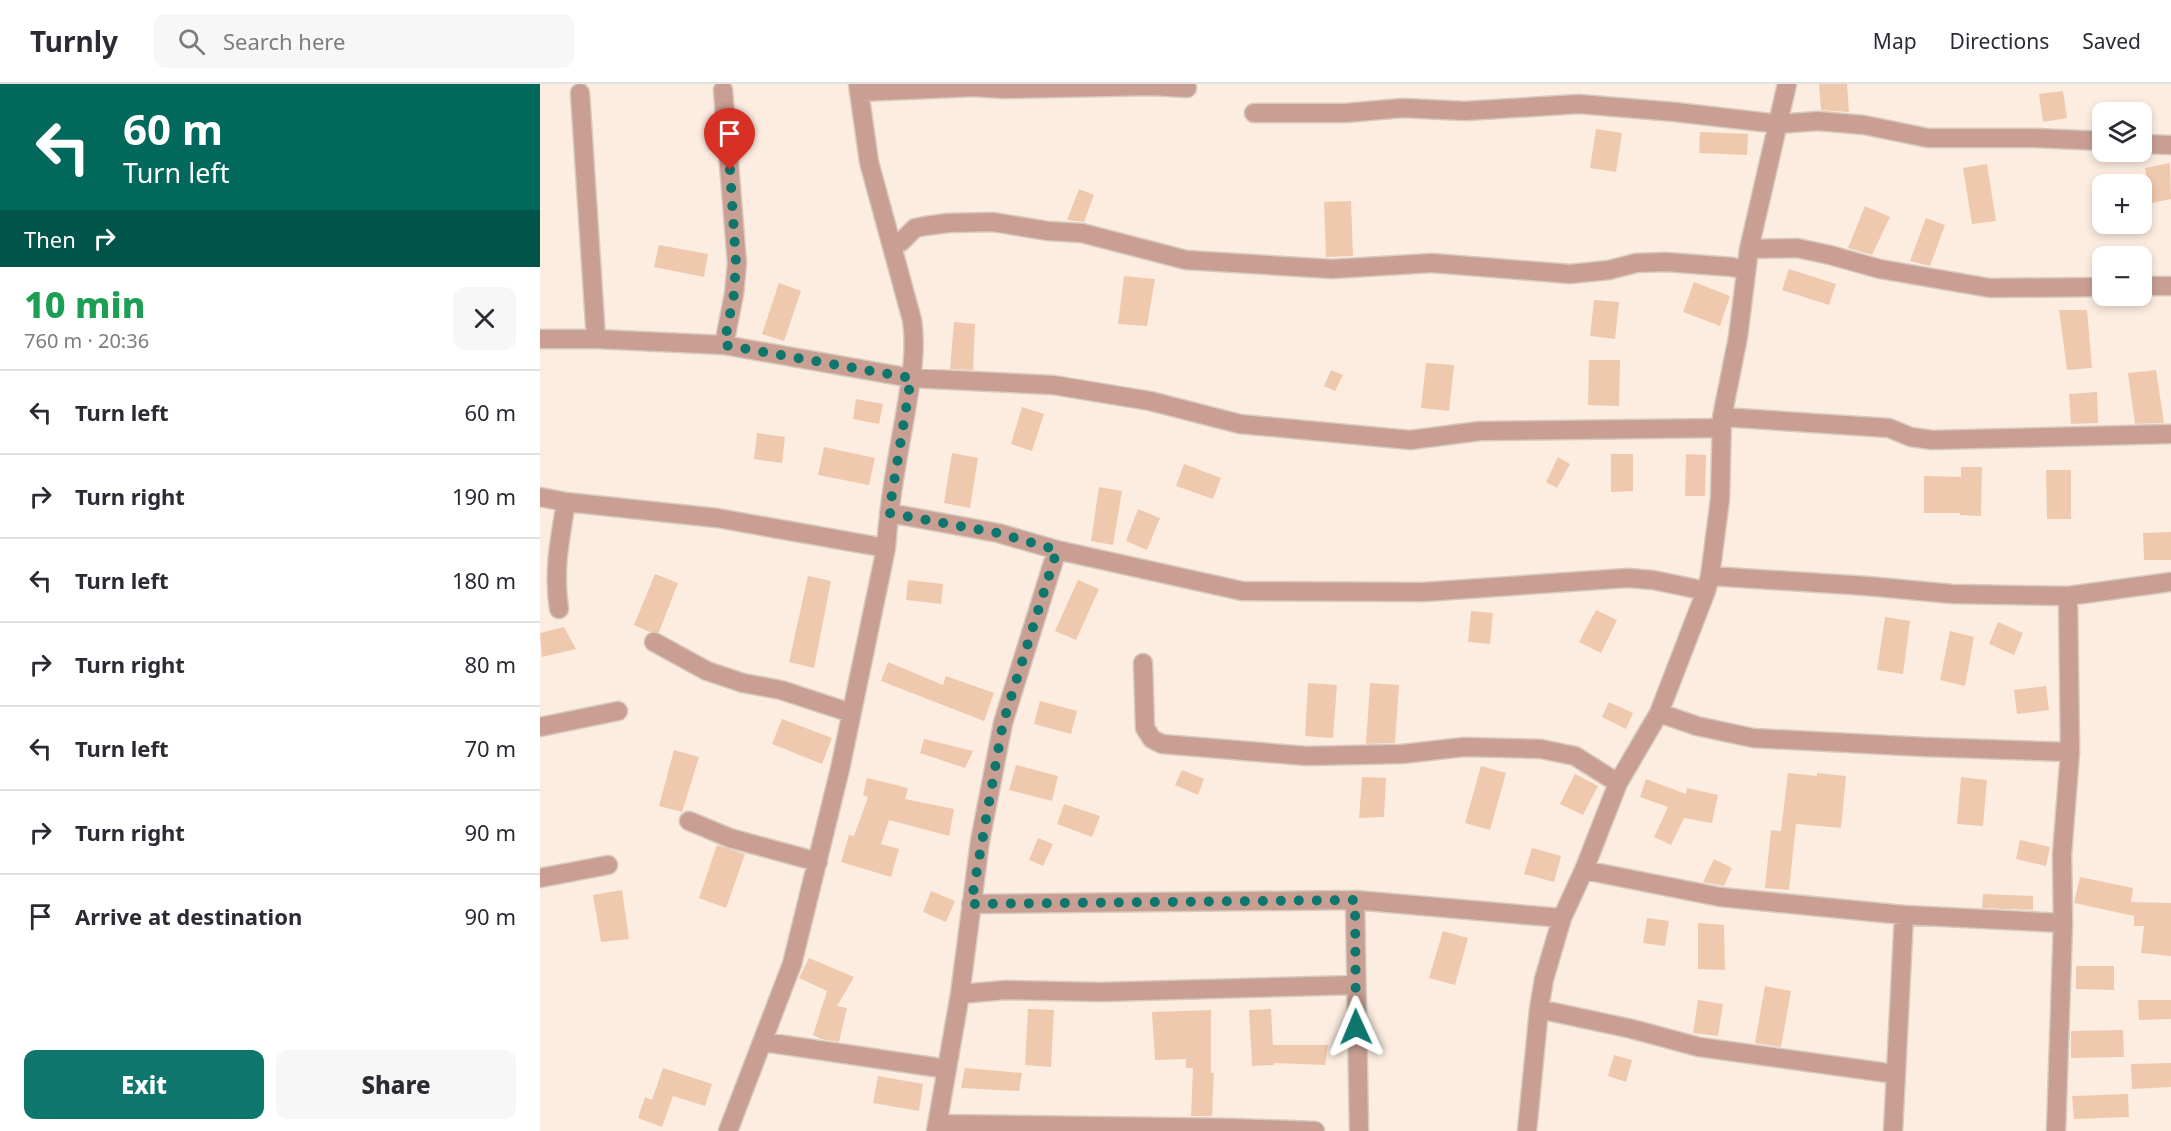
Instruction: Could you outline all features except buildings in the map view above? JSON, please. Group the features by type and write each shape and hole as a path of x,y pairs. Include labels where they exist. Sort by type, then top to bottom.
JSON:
{"street":[{"path":"1527,1131 1539,1009 1544,979 1562,918 1584,870 1618,783 1659,713 1708,583 1720,499 1721,423 1738,337 1749,249 1787,84"},
{"path":"728,1131 792,964 818,862 840,769 886,548 889,513 911,378 914,330 868,162 859,88 1004,89 1151,86 1187,88"},
{"path":"723,90 736,263 734,294 724,345"},
{"path":"580,93 596,339"},
{"path":"1254,113 1345,113 1403,108 1465,111 1579,104 1779,124 1818,121 1864,125 1928,138 2092,141"},
{"path":"2152,144 2171,145"},
{"path":"891,243 901,242 915,228 948,222 993,222 1048,231 1082,233 1186,260 1332,269 1432,263 1570,274 1609,270 1636,263 1666,262 1746,270"},
{"path":"1749,249 1797,248 1880,268 1990,288 2092,287"},
{"path":"2152,286 2171,286"},
{"path":"540,339 596,339 724,345 911,378 1053,385 1150,401 1240,424 1410,440 1480,431 1721,423 1889,428 1911,437 1932,440 2171,434"},
{"path":"540,497 566,502 717,518 886,548"},
{"path":"559,609 555,584 566,502"},
{"path":"889,513 998,533 1057,550 1242,591 1423,592 1627,578 1708,583 1867,586 1953,594 2068,596 2171,582"},
{"path":"1057,550 1003,723 971,904 960,994 937,1128 1232,1128 1315,1131"},
{"path":"2056,1131 2063,923 2062,855 2070,752 2068,596"},
{"path":"654,642 707,671 743,683 781,690 851,713"},
{"path":"1143,663 1145,728 1152,739 1162,744 1307,756 1402,754 1464,747 1540,749 1575,756 1618,783"},
{"path":"540,727 618,711"},
{"path":"1659,713 1697,726 1753,738 2070,752"},
{"path":"689,821 730,838 818,862"},
{"path":"540,878 608,865"},
{"path":"1584,870 1720,897 1904,915 2063,923"},
{"path":"971,904 1355,900 1562,918"},
{"path":"1355,900 1359,1131"},
{"path":"1893,1131 1904,915"},
{"path":"960,994 1006,990 1101,992 1356,985"},
{"path":"1539,1009 1632,1029 1699,1047 1895,1074"},
{"path":"764,1042 947,1069"}],"route":[{"path":"730,170 736,263 734,294 724,345 911,378 889,513 998,533 1057,550 1003,723 980,841 971,904 1355,900 1356,1027"}]}
